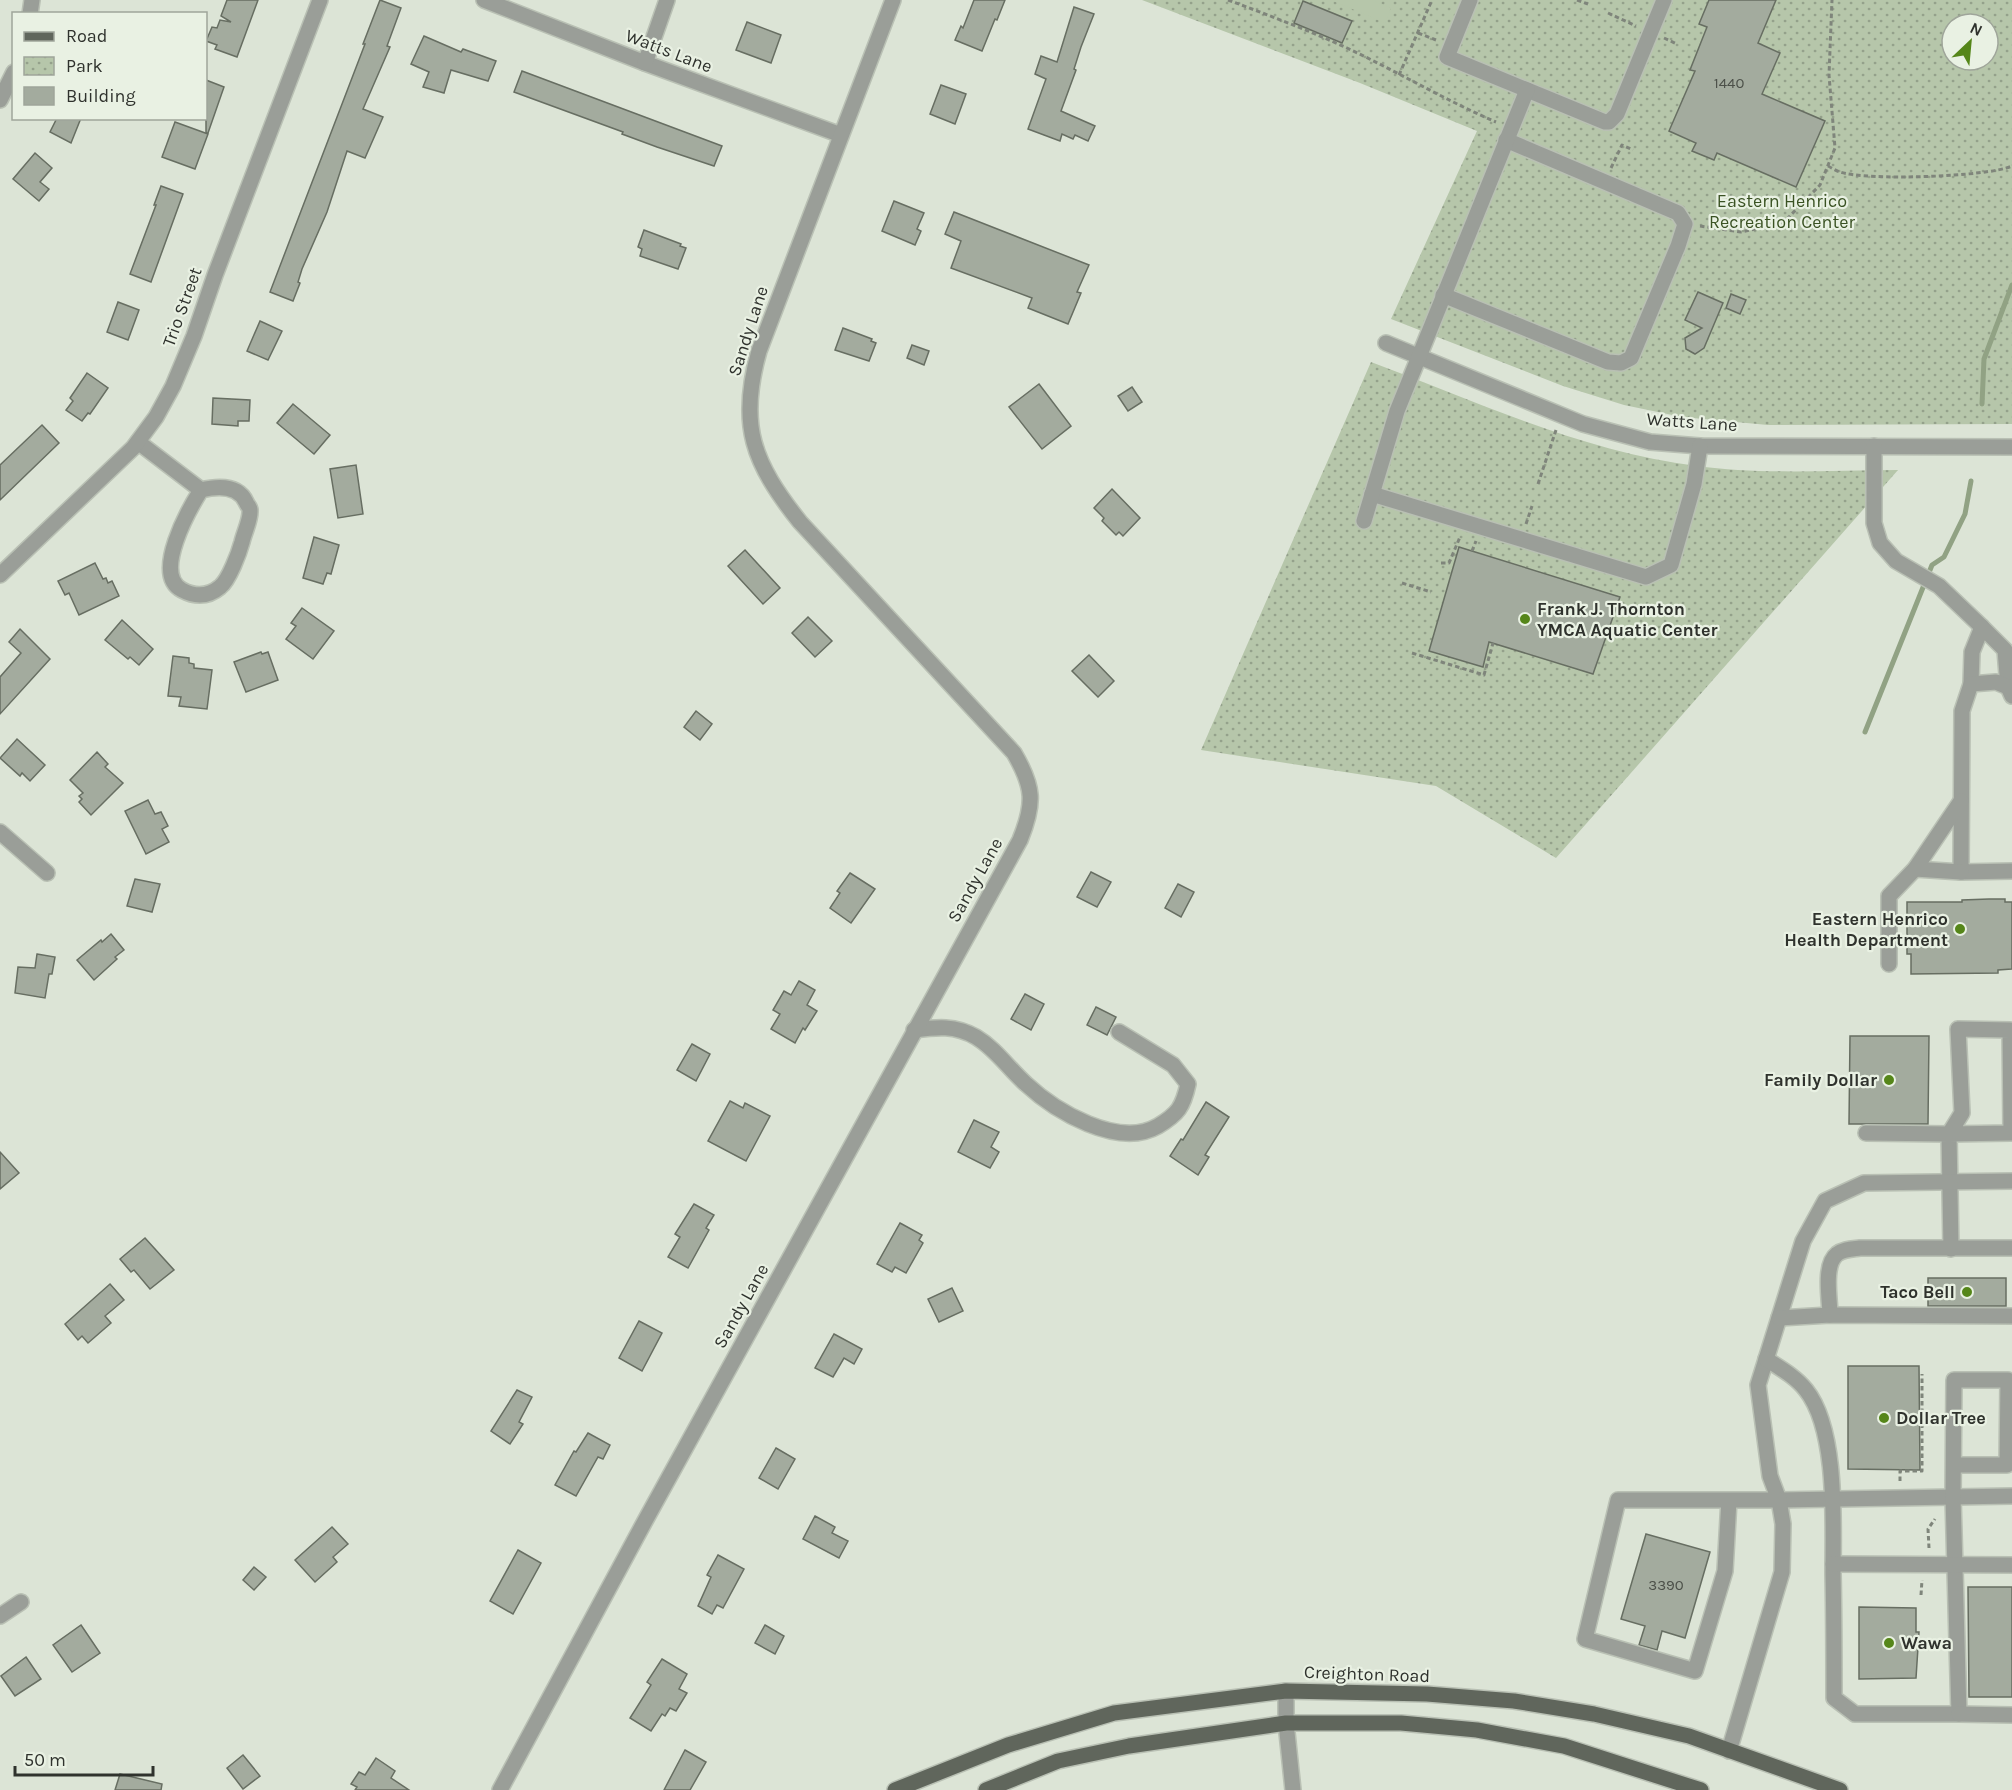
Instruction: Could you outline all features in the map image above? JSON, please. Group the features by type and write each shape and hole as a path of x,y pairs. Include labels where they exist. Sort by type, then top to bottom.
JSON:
{"main road":[{"name":"Creighton Road","path":"895,1790 1008,1745 1114,1713 1286,1691 1427,1694 1514,1701 1594,1714 1689,1736 1840,1790"},
{"path":"986,1790 1058,1761 1129,1746 1286,1723 1401,1723 1477,1730 1564,1746 1701,1790"}],"street":[{"name":"Trio Street","path":"0,575 138,441 162,406 194,336 320,0"},
{"name":"Watts Lane","path":"484,0 645,63 842,135"},
{"path":"645,63 667,0"},
{"name":"Sandy Lane","path":"500,1790 1020,840 1031,808 1030,786 1014,753 807,529 782,498 761,461 751,432 750,389 759,351 893,0"},
{"path":"1470,0 1447,57 1605,122 1609,122 1617,114 1664,0"},
{"path":"0,100 12,76"},
{"path":"1364,521 1397,411 1505,132 1527,90"},
{"path":"1443,295 1608,362 1621,363 1631,358 1678,246 1685,224 1678,213 1505,132"},
{"name":"Watts Lane","path":"1386,343 1583,424 1650,442 1700,446 2012,447"},
{"path":"138,441 201,490 217,487 231,489 243,495 250,510 239,553 222,586 206,596 190,594 177,587 171,577 176,539 185,517 201,490"},
{"path":"1372,494 1646,577 1671,565 1694,484 1700,446"},
{"path":"1874,446 1874,523 1881,543 1896,561 1939,586 2005,650 2010,692"},
{"path":"1961,872 1962,711 1971,684 1972,652 1982,627"},
{"path":"1971,684 1996,682 2010,692"},
{"path":"1889,964 1889,896 1915,868 1961,801"},
{"path":"0,832 46,873"},
{"path":"1915,868 1961,872 2012,871"},
{"path":"914,1030 940,1026 976,1037 995,1052 1027,1086 1080,1120 1104,1130 1128,1134 1150,1131 1170,1119 1184,1103 1188,1084 1173,1065 1119,1032"},
{"path":"1866,1133 1949,1134 2012,1133 2010,1030 1958,1029 1962,1113 1949,1134 1951,1249"},
{"path":"1729,1751 1782,1572 1783,1524 1779,1500 1770,1476 1758,1385 1803,1241 1826,1201 1864,1183 2012,1181"},
{"path":"1830,1315 1828,1281 1830,1262 1839,1252 1860,1248 2012,1248"},
{"path":"1779,1318 1830,1315 2012,1316"},
{"path":"1766,1359 1792,1377 1807,1391 1816,1409 1827,1449 1832,1499 1834,1698 1855,1714 2012,1714"},
{"path":"1953,1465 2007,1465 2008,1380 1954,1380 1953,1465 1953,1497 1959,1714"},
{"path":"1729,1500 1725,1571 1695,1671 1585,1639 1618,1500 2012,1496"},
{"path":"1833,1564 2012,1565"},
{"path":"0,1616 21,1602"},
{"path":"1286,1691 1286,1723 1293,1790"}],"path":[{"path":"1228,0 1348,48 1505,132"},
{"path":"1399,75 1432,0"},
{"path":"1577,0 1587,4"},
{"path":"1685,224 1742,232 1784,222 1820,185 1835,148 1829,75 1832,0"},
{"path":"1608,13 1642,28"},
{"path":"1662,38 1677,44"},
{"path":"1611,169 1622,146 1633,150"},
{"path":"1828,166 1841,173 1884,177 1980,173 2012,166"},
{"path":"1538,484 1556,428"},
{"path":"1525,528 1532,506"},
{"path":"1441,563 1449,563 1454,557 1461,536"},
{"path":"1472,551 1476,539"},
{"path":"1402,583 1431,592"},
{"path":"1412,653 1484,675 1493,643"},
{"path":"1900,1486 1900,1471 1922,1471 1922,1374"},
{"path":"1929,1551 1928,1529 1935,1519"},
{"path":"1921,1595 1922,1578"}],"green space":[{"name":"Eastern Henrico Recreation Center","path":"1142,0 2012,0 2012,424 1768,425 1682,417 1624,405 1563,386 1391,319 1477,131 1360,83"},
{"path":"1331,0 1372,0 1391,8 1385,23"},
{"path":"1371,362 1532,424 1613,449 1655,459 1721,469 1898,470 1556,858 1436,786 1201,750"}],"building":[{"path":"227,0 258,0 237,57 215,49 217,45 207,41 212,27 217,28 220,20 231,22 221,16"},
{"path":"380,0 401,8 387,46 390,47 363,109 383,117 365,158 347,151 327,212 302,269 298,282 300,283 293,301 270,292"},
{"path":"974,0 1005,0 982,51 955,40 961,26 963,28"},
{"path":"1709,0 1776,0 1758,43 1780,53 1762,94 1825,121 1796,187 1717,153 1714,160 1692,151 1696,143 1669,131 1695,71 1690,70 1707,27 1699,24"},
{"path":"1303,1 1352,21 1342,43 1294,23"},
{"path":"1074,7 1094,14 1061,111 1095,126 1088,141 1075,135 1073,139 1062,134 1060,141 1028,129 1046,79 1035,74 1041,56 1057,62"},
{"path":"747,22 781,35 771,63 736,50"},
{"path":"424,36 461,52 463,49 496,61 488,81 451,70 444,93 423,87 429,72 411,64"},
{"path":"522,71 722,146 714,166 657,147 514,92"},
{"path":"207,80 224,87 208,133 206,133"},
{"path":"941,85 966,94 955,124 930,114"},
{"path":"56,120 80,120 71,143 50,132"},
{"path":"175,122 208,134 195,169 162,157"},
{"path":"35,153 52,168 40,182 49,189 39,201 13,179"},
{"path":"161,186 183,194 151,282 130,274"},
{"path":"894,201 924,213 917,229 921,231 915,245 882,231"},
{"path":"954,212 1089,265 1077,292 1081,293 1068,324 1028,308 1032,298 951,268 961,241 945,234"},
{"path":"644,230 686,248 678,269 640,256 642,249 638,247"},
{"path":"1698,292 1723,303 1704,348 1695,354 1686,349 1685,338 1702,328 1685,320"},
{"path":"1731,294 1746,300 1740,314 1726,308"},
{"path":"118,302 139,310 128,340 107,332"},
{"path":"260,321 282,331 268,360 247,351"},
{"path":"843,328 872,339 871,341 876,343 869,361 835,350"},
{"path":"912,345 929,351 924,365 907,358"},
{"path":"87,373 108,388 90,414 88,413 82,421 66,410 73,401 70,398"},
{"path":"1039,384 1071,426 1042,449 1009,407"},
{"path":"1132,387 1142,402 1128,411 1118,396"},
{"path":"213,398 250,400 249,421 238,421 238,426 212,424"},
{"path":"293,404 330,435 314,454 277,423"},
{"path":"42,425 59,443 0,500 0,465"},
{"path":"356,465 363,514 338,518 330,469"},
{"path":"1112,489 1140,518 1123,536 1119,532 1116,535 1102,521 1104,518 1094,508"},
{"path":"314,537 339,545 331,574 327,573 323,584 303,578"},
{"name":"Frank J. Thornton YMCA Aquatic Center","path":"1459,547 1620,597 1593,674 1489,642 1483,667 1429,651"},
{"path":"745,550 780,588 763,604 728,566"},
{"path":"95,563 103,579 106,578 108,583 112,581 119,596 79,615 69,593 65,595 58,581"},
{"path":"302,608 334,631 313,659 286,639 296,626 291,623"},
{"path":"808,617 832,641 815,657 792,633"},
{"path":"122,620 153,649 139,665 105,640"},
{"path":"20,629 50,659 0,714 0,677 21,653 9,642"},
{"path":"261,652 262,654 268,652 278,680 246,692 234,662"},
{"path":"1089,655 1114,681 1098,697 1072,671"},
{"path":"173,656 189,658 189,663 194,664 194,668 212,670 207,709 179,706 181,697 168,696"},
{"path":"696,711 712,724 700,740 684,727"},
{"path":"17,739 45,765 30,781 22,773 20,776 0,758"},
{"path":"97,752 108,764 105,767 123,783 91,815 79,802 82,799 79,796 83,793 70,780"},
{"path":"148,800 155,814 161,812 168,826 162,829 169,842 146,854 125,811"},
{"path":"1091,872 1111,882 1097,907 1077,897"},
{"path":"850,873 875,889 851,923 830,908 840,893 837,891"},
{"path":"135,879 160,884 152,912 127,906"},
{"path":"1178,884 1194,892 1181,917 1165,908"},
{"name":"Eastern Henrico Health Department","path":"2005,899 2005,902 2012,902 2012,969 1998,970 1998,973 1911,974 1911,954 1907,954 1907,902"},
{"path":"111,934 124,950 94,980 77,960"},
{"path":"37,954 55,957 52,974 49,974 45,998 15,993 18,967 35,968"},
{"path":"799,981 815,990 807,1005 817,1011 805,1030 803,1028 795,1043 771,1029 780,1014 773,1010 784,991 791,995"},
{"path":"1025,994 1044,1004 1031,1030 1011,1019"},
{"path":"1096,1007 1116,1017 1107,1035 1087,1025"},
{"name":"Family Dollar","path":"1850,1036 1929,1036 1928,1124 1849,1124"},
{"path":"692,1044 710,1054 696,1081 677,1070"},
{"path":"730,1101 743,1108 745,1103 770,1116 746,1161 708,1141"},
{"path":"1206,1102 1229,1117 1205,1155 1209,1157 1198,1175 1170,1156 1181,1139 1183,1140"},
{"path":"974,1120 999,1132 991,1147 999,1152 990,1168 958,1152"},
{"path":"0,1152 19,1173 0,1189"},
{"path":"694,1204 714,1215 706,1228 709,1230 688,1268 668,1257 680,1237 675,1234"},
{"path":"900,1223 922,1235 919,1240 923,1243 906,1273 895,1267 892,1272 877,1264"},
{"path":"145,1238 174,1270 150,1289 134,1270 131,1272 120,1259"},
{"name":"Taco Bell","path":"1928,1278 2006,1278 2006,1306 1928,1306"},
{"path":"110,1284 124,1300 105,1316 111,1323 88,1343 82,1336 78,1340 65,1324"},
{"path":"952,1288 963,1311 939,1322 928,1299"},
{"path":"639,1321 662,1333 642,1371 619,1358"},
{"path":"834,1334 862,1349 854,1364 844,1358 833,1377 815,1368"},
{"name":"Dollar Tree","path":"1848,1366 1919,1366 1920,1470 1848,1469"},
{"path":"517,1390 532,1397 519,1422 523,1424 510,1444 491,1431"},
{"path":"588,1433 610,1445 603,1459 598,1457 576,1496 555,1485 574,1451 576,1452"},
{"path":"776,1448 795,1459 778,1489 759,1478"},
{"path":"815,1516 835,1527 832,1533 848,1541 839,1558 803,1539"},
{"path":"332,1527 348,1544 333,1557 337,1562 315,1582 295,1560"},
{"path":"1646,1534 1710,1552 1685,1638 1662,1631 1657,1650 1639,1645 1645,1626 1621,1619"},
{"path":"518,1550 541,1563 513,1614 490,1601"},
{"path":"718,1555 744,1569 723,1608 717,1605 712,1614 698,1606 711,1577 707,1575"},
{"path":"254,1567 266,1577 254,1590 243,1580"},
{"name":"Wawa","path":"1968,1587 2012,1587 2012,1697 1969,1697"},
{"name":"Wawa","path":"1859,1607 1916,1608 1916,1632 1919,1632 1916,1678 1859,1679"},
{"path":"81,1625 100,1653 72,1672 53,1645"},
{"path":"765,1625 784,1636 775,1654 755,1643"},
{"path":"26,1657 41,1679 15,1696 1,1676"},
{"path":"662,1659 687,1674 679,1689 687,1693 676,1711 670,1708 665,1716 662,1714 651,1731 630,1718 651,1685 647,1682"},
{"path":"685,1750 706,1762 690,1790 664,1790"},
{"path":"243,1755 260,1776 243,1789 227,1768"},
{"path":"376,1758 395,1771 391,1778 409,1790 355,1790 357,1787 351,1784 359,1772 365,1775"},
{"path":"120,1774 162,1784 161,1790 115,1790"}],"waterway":[{"path":"1982,404 1984,359 2012,285"},
{"path":"1865,732 1932,565 1944,557 1965,514 1971,481"}],"place":[{"name":"Frank J. Thornton YMCA Aquatic Center","path":"1525,619"},
{"name":"Eastern Henrico Health Department","path":"1960,929"},
{"name":"Family Dollar","path":"1889,1080"},
{"name":"Taco Bell","path":"1967,1292"},
{"name":"Dollar Tree","path":"1884,1418"},
{"name":"Wawa","path":"1889,1643"}]}
